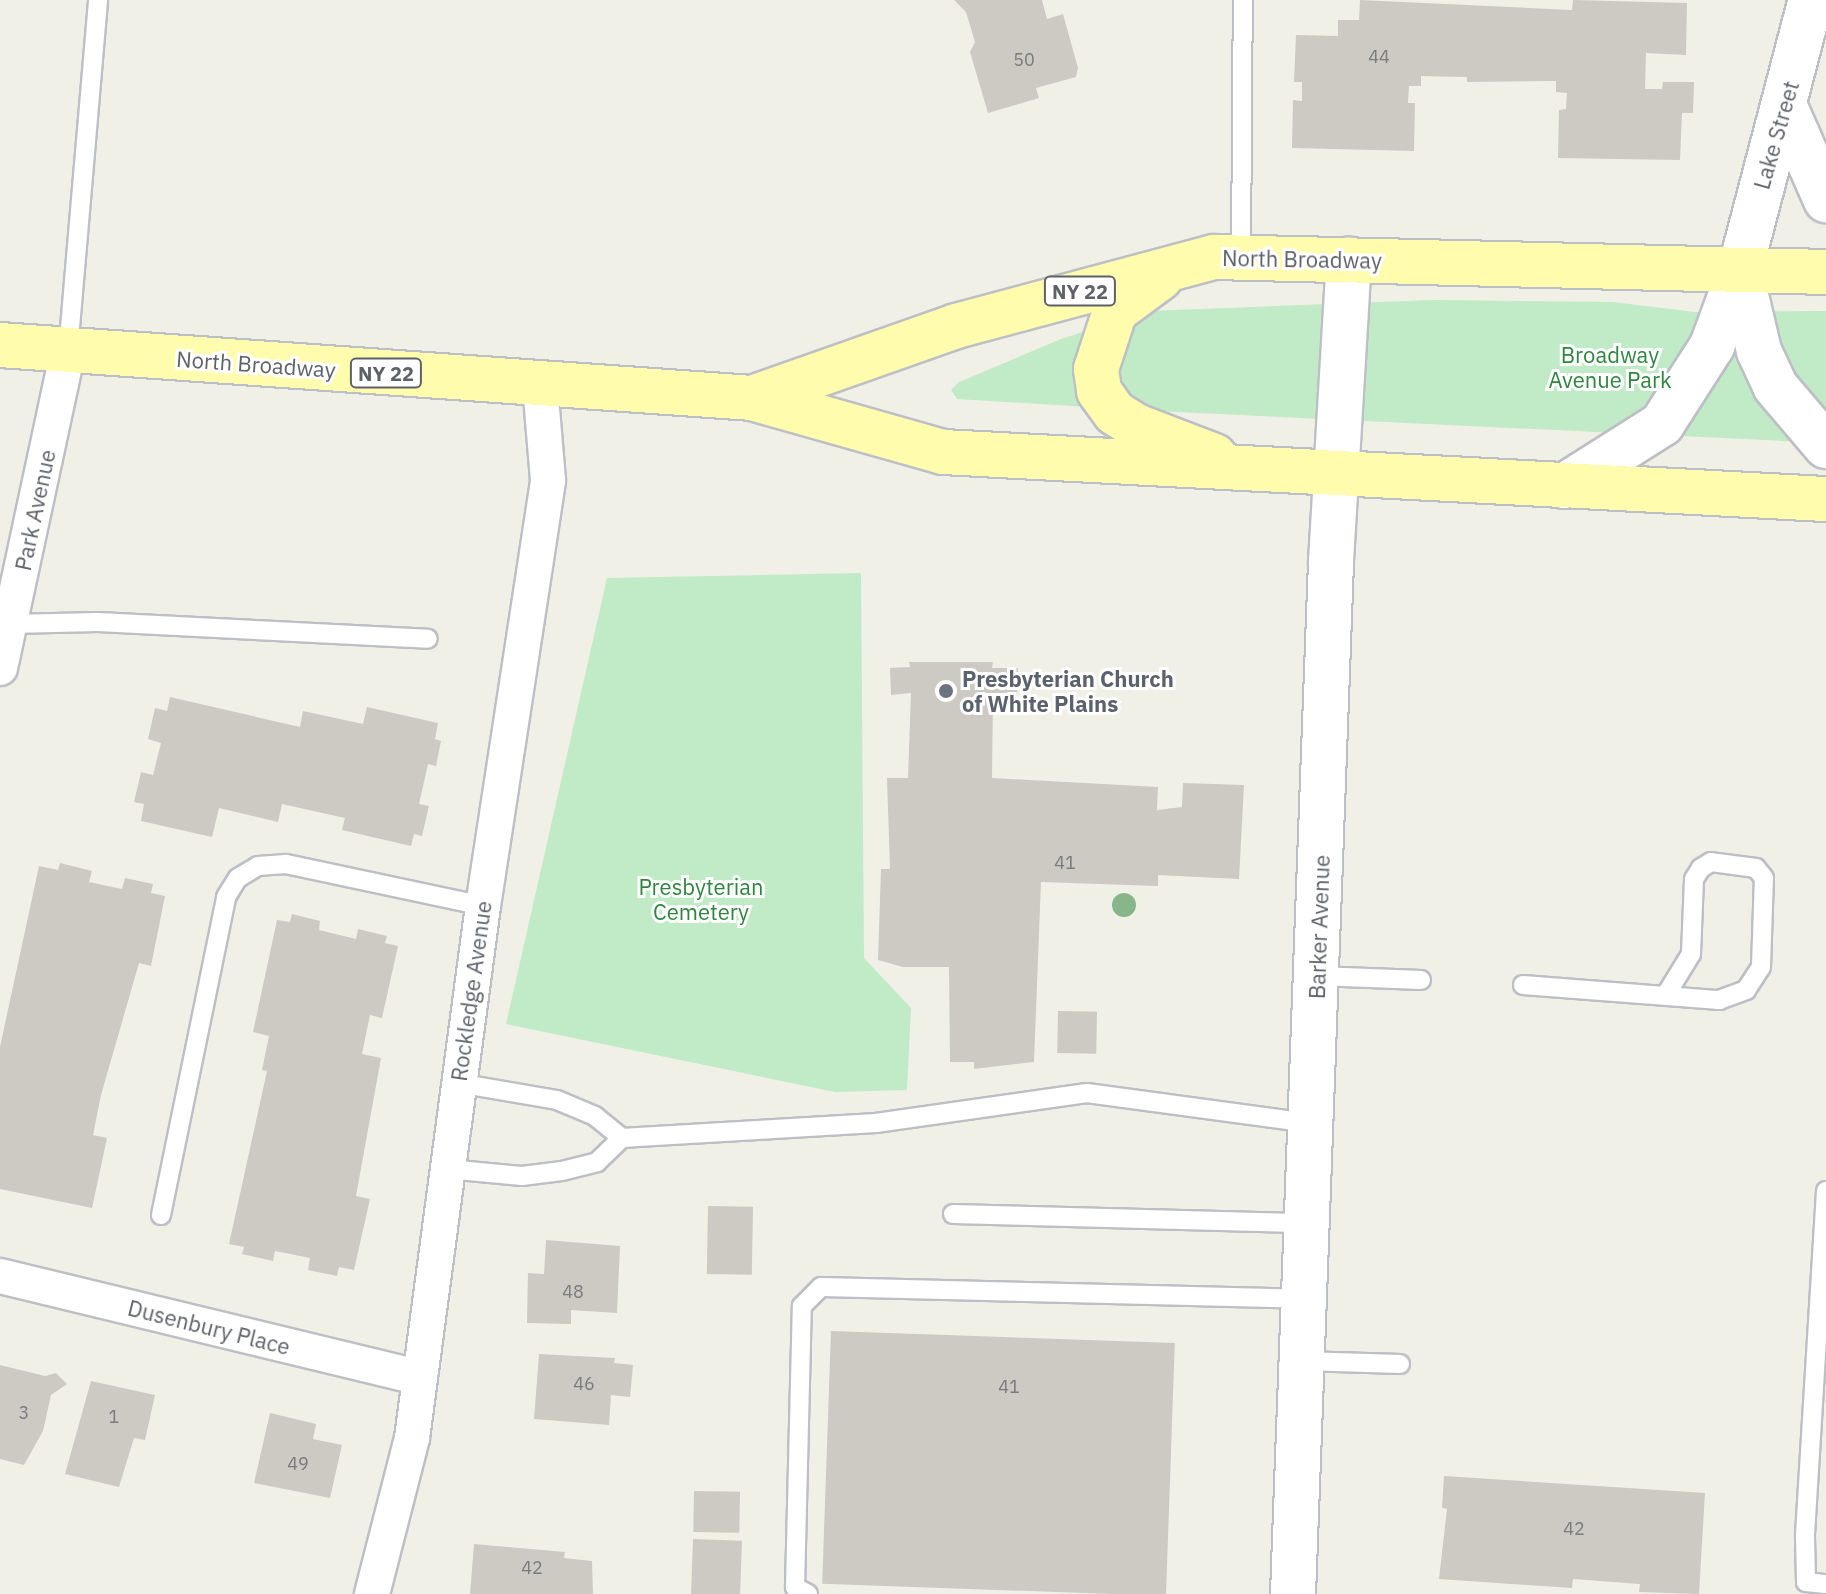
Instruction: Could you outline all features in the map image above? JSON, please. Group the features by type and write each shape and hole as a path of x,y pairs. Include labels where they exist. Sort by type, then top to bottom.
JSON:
{"main road":[{"name":"North Broadway","path":"752,398 956,326 1228,257 1826,272"},
{"path":"1228,257 1168,272 1115,311 1096,369 1099,391 1115,413 1136,426 1254,471"},
{"name":"North Broadway","path":"0,345 752,398 943,452 1254,471 1826,499"}],"street":[{"name":"Lake Street","path":"1564,486 1662,424 1712,346 1740,270 1811,0"},
{"path":"1785,107 1826,200"},
{"name":"Barker Avenue","path":"1293,1594 1336,475 1349,260"},
{"path":"1740,270 1759,351 1775,386 1826,446"},
{"name":"Park Avenue","path":"0,668 68,351"},
{"name":"Rockledge Avenue","path":"372,1594 412,1438 483,906 548,480 540,385"},
{"name":"Dusenbury Place","path":"0,1276 418,1377"}],"lane":[{"path":"68,351 98,0"},
{"path":"1228,257 1243,0"},
{"path":"10,624 98,622 428,639"},
{"path":"1523,985 1667,993 1719,1000 1746,990 1761,967 1764,878 1756,868 1711,862 1701,868 1694,879 1691,954 1667,993"},
{"path":"161,1215 226,897 238,878 258,866 286,864 483,906"},
{"path":"1317,976 1421,980"},
{"path":"458,1083 557,1100 595,1116 622,1138"},
{"path":"447,1169 522,1176 562,1171 597,1162 622,1138 876,1123 1087,1093 1311,1123"},
{"path":"1826,1191 1805,1537 1806,1582 1826,1584"},
{"path":"953,1214 1307,1223"},
{"path":"808,1594 795,1587 802,1306 821,1287 1304,1299"},
{"path":"1302,1361 1400,1364"}],"green space":[{"name":"Broadway Avenue Park","path":"1432,300 1613,302 1695,312 1826,311 1826,443 1155,411 957,399 951,390 959,382 1061,339 1148,311"},
{"name":"Presbyterian Cemetery","path":"861,573 864,958 911,1008 907,1090 835,1092 506,1024 607,578"}],"building":[{"path":"954,0 1042,0 1047,19 1063,14 1078,68 1076,77 1036,88 1039,98 988,113 970,52 975,42 966,12"},
{"path":"1360,0 1572,10 1573,0 1687,3 1686,55 1646,53 1645,89 1662,89 1663,82 1694,82 1693,113 1682,113 1680,160 1558,158 1559,110 1566,109 1567,93 1556,92 1556,81 1467,82 1467,77 1421,76 1421,86 1409,86 1408,103 1415,103 1414,151 1292,148 1293,100 1302,101 1302,82 1294,82 1296,35 1338,36 1338,20 1359,20"},
{"path":"909,662 993,662 992,668 1018,668 1017,695 993,697 992,778 1158,787 1157,810 1182,807 1183,783 1244,785 1239,879 1158,875 1158,886 1041,882 1034,1062 974,1069 974,1062 950,1062 949,967 903,967 878,960 881,869 890,869 887,778 908,778 911,693 891,695 890,668 910,667"},
{"path":"170,697 300,727 303,711 363,724 367,707 438,723 435,739 441,741 436,766 428,764 419,804 429,806 422,836 414,834 411,846 342,830 345,818 282,804 278,822 219,808 212,837 141,821 144,804 134,802 141,772 153,775 161,743 148,739 155,708 167,711"},
{"path":"60,863 92,871 89,882 122,889 125,878 153,884 151,893 165,896 151,966 139,963 101,1095 93,1135 107,1138 92,1208 0,1189 0,1047 39,866 58,870"},
{"path":"292,914 320,921 319,930 356,939 358,929 387,936 385,943 398,946 382,1018 370,1015 362,1054 381,1058 356,1196 370,1199 354,1270 339,1267 337,1276 308,1270 310,1258 275,1251 273,1261 242,1254 244,1247 229,1244 267,1071 262,1070 269,1036 253,1032 277,920 290,922"},
{"path":"1058,1011 1097,1012 1096,1054 1057,1053"},
{"path":"708,1206 753,1207 752,1275 707,1274"},
{"path":"546,1240 620,1246 617,1313 571,1310 571,1324 527,1323 528,1273 544,1274"},
{"path":"831,1331 1175,1343 1166,1594 822,1584"},
{"path":"539,1354 615,1358 614,1363 633,1365 630,1397 611,1395 609,1425 534,1419"},
{"path":"0,1365 45,1376 56,1373 67,1384 51,1395 43,1431 24,1465 0,1459"},
{"path":"91,1381 155,1395 145,1440 134,1438 119,1487 65,1474"},
{"path":"270,1413 316,1424 313,1439 342,1445 330,1498 254,1483"},
{"path":"1444,1476 1705,1493 1699,1594 1639,1592 1640,1584 1573,1579 1572,1588 1439,1579 1447,1509 1442,1508"},
{"path":"694,1491 740,1492 739,1533 693,1532"},
{"path":"693,1539 742,1541 740,1594 691,1594"},
{"path":"474,1544 565,1552 564,1558 592,1561 593,1594 470,1594"}],"place":[{"name":"Presbyterian Church of White Plains","path":"946,691"}]}
